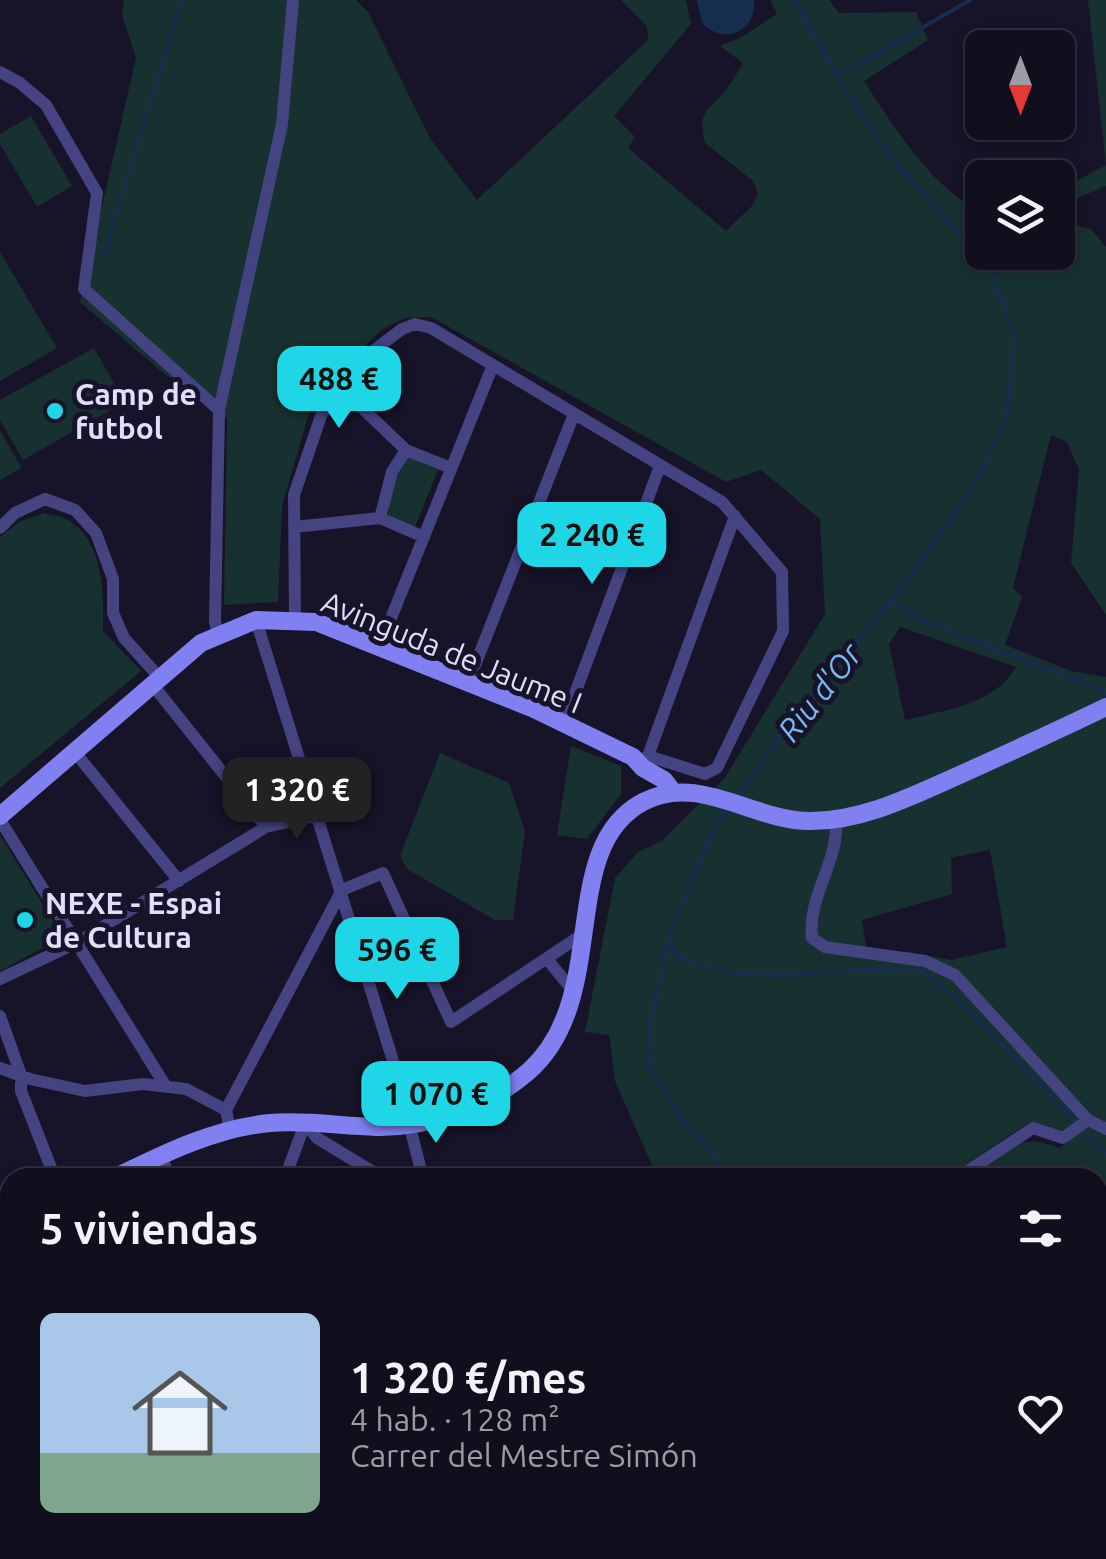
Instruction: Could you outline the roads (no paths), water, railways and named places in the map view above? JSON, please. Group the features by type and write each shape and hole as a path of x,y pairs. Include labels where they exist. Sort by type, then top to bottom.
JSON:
{"main road":[{"name":"Avinguda de Jaume I","path":"0,818 201,642 256,620 316,622 468,683 564,723 643,762 674,793"},
{"path":"136,1168 230,1130 271,1123 410,1125 467,1109 528,1072 555,1040 575,994 594,870 610,833 635,807 649,799 674,793 701,793 766,816 795,821 836,818 900,801 1103,708"},
{"path":"643,762 649,799"}],"street":[{"path":"218,636 215,583 219,410 282,124 293,0"},
{"path":"0,72 20,83 46,106 98,193 84,290 219,410"},
{"path":"295,621 294,495 321,416 339,386 384,342 415,324 431,328 714,497 735,516 782,572 782,631 717,768 705,774 643,762 735,516"},
{"path":"379,648 492,365"},
{"path":"339,386 406,450 451,468"},
{"path":"468,683 574,414"},
{"path":"380,518 392,472 406,450"},
{"path":"564,723 660,466"},
{"path":"0,528 15,513 45,499 75,510 96,532 113,580 113,613 124,638 266,827"},
{"path":"294,526 380,518 424,537"},
{"path":"256,620 342,890 421,1168"},
{"path":"74,751 179,880"},
{"path":"0,979 76,943 266,827 318,815"},
{"path":"0,818 165,1086"},
{"path":"836,818 834,855 810,922 812,938 825,947 925,961 955,975 1087,1121 1106,1129"},
{"path":"230,1130 226,1110 342,890 383,873 451,1022 586,932"},
{"path":"547,959 575,994"},
{"path":"0,1016 21,1075 21,1091 51,1168"},
{"path":"0,1068 85,1091 165,1086 186,1089 226,1110"},
{"path":"972,1168 1033,1128 1058,1137 1068,1136 1087,1121"},
{"path":"289,1168 305,1122"},
{"path":"305,1122 316,1138 366,1168"},
{"path":"162,1156 166,1168"}],"water":[{"path":"697,0 754,0 753,11 750,20 737,32 719,34 702,23"}],"waterway":[{"path":"103,257 182,0"},
{"name":"Riu d'Or","path":"736,799 794,717 916,569 979,478 1006,419 1015,336 988,265 893,160 838,79 796,0"},
{"path":"835,74 867,60 970,0"},
{"path":"891,600 921,620 1102,690 1106,698"},
{"name":"Riu d'Or","path":"730,806 716,824 667,940 681,959 736,974 921,970 964,1005 1106,1154"},
{"path":"667,940 650,1023 648,1064 685,1124 712,1152 721,1168"}],"place":[{"name":"Camp de futbol","path":"55,411"},
{"name":"NEXE - Espai de Cultura","path":"25,920"}]}
